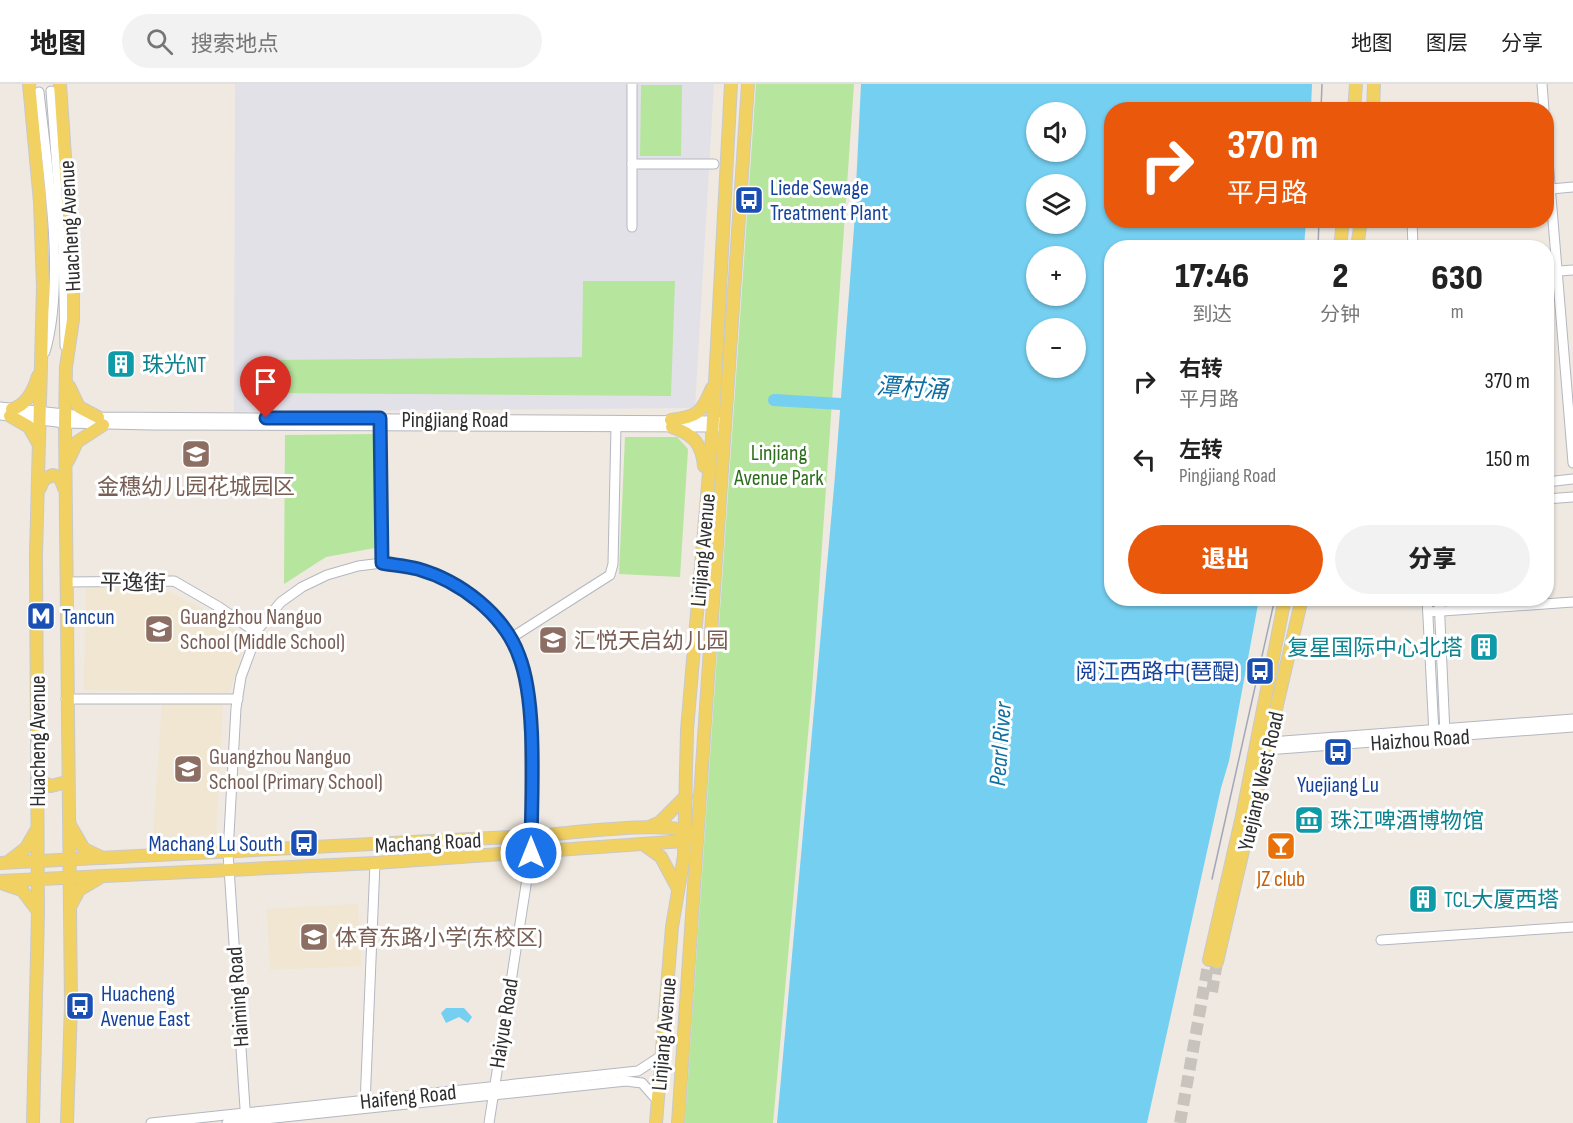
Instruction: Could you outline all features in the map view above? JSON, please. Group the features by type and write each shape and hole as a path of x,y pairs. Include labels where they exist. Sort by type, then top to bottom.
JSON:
{"main road":[{"name":"Linjiang Avenue","path":"656,1123 672,927 679,892 684,835 687,730 707,490 719,424 714,382 731,84"},
{"name":"Linjiang Avenue","path":"678,1123 719,526 719,424 748,84"},
{"path":"1355,102 1356,84"},
{"path":"1373,102 1374,84"},
{"name":"Huacheng Avenue","path":"33,1123 38,912 36,555 41,417 43,246 34,88"},
{"name":"Huacheng Avenue","path":"56,88 73,273 73,320 66,367 65,420 66,699 71,1006 67,1117"},
{"path":"6,412 19,407 30,396 42,360"},
{"path":"65,492 68,457 83,436 100,421 76,403 71,394 66,367"},
{"path":"671,424 699,413 714,382"},
{"path":"6,412 33,431 40,449"},
{"path":"671,424 690,435 702,450 707,490"},
{"path":"39,490 44,479 57,475 65,492"},
{"path":"704,524 710,519 715,519 719,526"},
{"name":"Yuejiang West Road","path":"1283,606 1213,961 1269,746 1300,606"},
{"path":"687,730 694,736 700,735 704,728"},
{"path":"37,780 51,786 67,782"},
{"path":"679,892 661,857 643,844 650,837 645,829 660,822 686,796"},
{"path":"68,817 78,842 104,859"},
{"path":"4,863 26,848 38,828"},
{"name":"Machang Road","path":"4,863 228,853 645,829 696,835"},
{"name":"Machang Road","path":"0,882 531,853 643,844 684,835"},
{"path":"69,914 73,898 79,890 91,881 104,876"},
{"path":"0,882 22,890 38,912"},
{"path":"672,927 675,922 684,919 688,921 691,929"}],"street":[{"path":"632,84 632,227"},
{"path":"1542,84 1543,102"},
{"path":"632,164 714,164"},
{"path":"1554,189 1573,187"},
{"path":"1554,228 1570,393 1573,463"},
{"path":"1554,271 1573,270"},
{"name":"Pingjiang Road","path":"6,412 65,420 100,421 719,424"},
{"path":"380,422 382,563"},
{"name":"Pingjiang Road","path":"380,422 616,428 671,424"},
{"path":"511,638 610,575 613,564 616,428"},
{"path":"1554,481 1573,480"},
{"path":"1554,498 1573,497"},
{"name":"Haiming Road","path":"246,1119 228,870 238,699 244,669 257,633 281,602 327,575 358,566 382,563"},
{"name":"Haiyue Road","path":"382,563 417,568 450,581 486,607 511,638 520,657 529,702 531,853 489,1123"},
{"name":"平逸街","path":"66,582 174,581 219,607 257,633"},
{"path":"1554,603 1573,602"},
{"path":"1428,606 1440,734"},
{"path":"1440,606 1440,734"},
{"path":"1428,612 1520,606"},
{"path":"66,699 238,699"},
{"name":"Haizhou Road","path":"1269,746 1499,729 1573,719"},
{"name":"Haizhou Road","path":"1499,729 1573,727"},
{"path":"365,1104 375,863"},
{"path":"1381,940 1573,927"},
{"name":"Haifeng Road","path":"493,1091 638,1071 661,1056"},
{"name":"Haifeng Road","path":"227,1123 365,1104 493,1091 636,1081 648,1087 657,1100"},
{"path":"67,1117 76,1123"},
{"name":"Haifeng Road","path":"151,1123 246,1119"}],"shaded area":[{"path":"235,84 714,84 695,408 234,412"},
{"name":"Guangzhou Nanguo School (Middle School)","path":"86,586 169,592 221,618 246,640 229,693 84,690"},
{"name":"Guangzhou Nanguo School (Primary School)","path":"223,703 216,835 153,837 162,704"},
{"name":"体育东路小学(东校区)","path":"358,904 361,966 270,970 267,909"}],"green space":[{"name":"Linjiang Avenue Park","path":"756,84 854,84 812,690 773,1123 685,1123"},
{"path":"641,85 682,85 681,156 640,156"},
{"path":"583,281 675,281 671,396 268,393 267,360 582,357"},
{"path":"374,434 375,548 326,557 284,584 285,435"},
{"path":"625,437 677,437 688,449 680,577 619,574"}],"water":[{"name":"Pearl River","path":"861,84 1312,84 1311,102 1104,102 1104,228 1305,228 1305,240 1104,240 1104,606 1258,606 1229,761 1221,788 1147,1123 777,1123 835,476 854,228"},
{"path":"446,1008 464,1008 472,1017 468,1023 459,1017 446,1023 441,1013"}],"waterway":[{"name":"潭村涌","path":"774,400 857,405"}],"tunnel":[{"path":"1180,1123 1209,960"},
{"path":"1212,992 1217,962"}],"tram line":[{"path":"1321,102 1322,84"},
{"path":"1318,240 1319,228"},
{"path":"1212,879 1273,606"}],"place":[{"name":"Liede Sewage Treatment Plant","path":"749,200"},
{"name":"珠光NT","path":"121,364"},
{"name":"金穗幼儿园花城园区","path":"196,454"},
{"name":"Tancun","path":"41,616"},
{"name":"Guangzhou Nanguo School (Middle School)","path":"159,629"},
{"name":"汇悦天启幼儿园","path":"553,640"},
{"name":"复星国际中心北塔","path":"1484,647"},
{"name":"阅江西路中(琶醍)","path":"1260,671"},
{"name":"Yuejiang Lu","path":"1338,752"},
{"name":"Guangzhou Nanguo School (Primary School)","path":"188,769"},
{"name":"珠江啤酒博物馆","path":"1309,820"},
{"name":"Machang Lu South","path":"304,843"},
{"name":"JZ club","path":"1281,846"},
{"name":"TCL大厦西塔","path":"1423,899"},
{"name":"体育东路小学(东校区)","path":"314,937"},
{"name":"Huacheng Avenue East","path":"80,1006"}],"route":[{"path":"266,418 380,418 382,563 417,568 450,581 486,607 511,638 520,657 529,702 531,853"}]}
